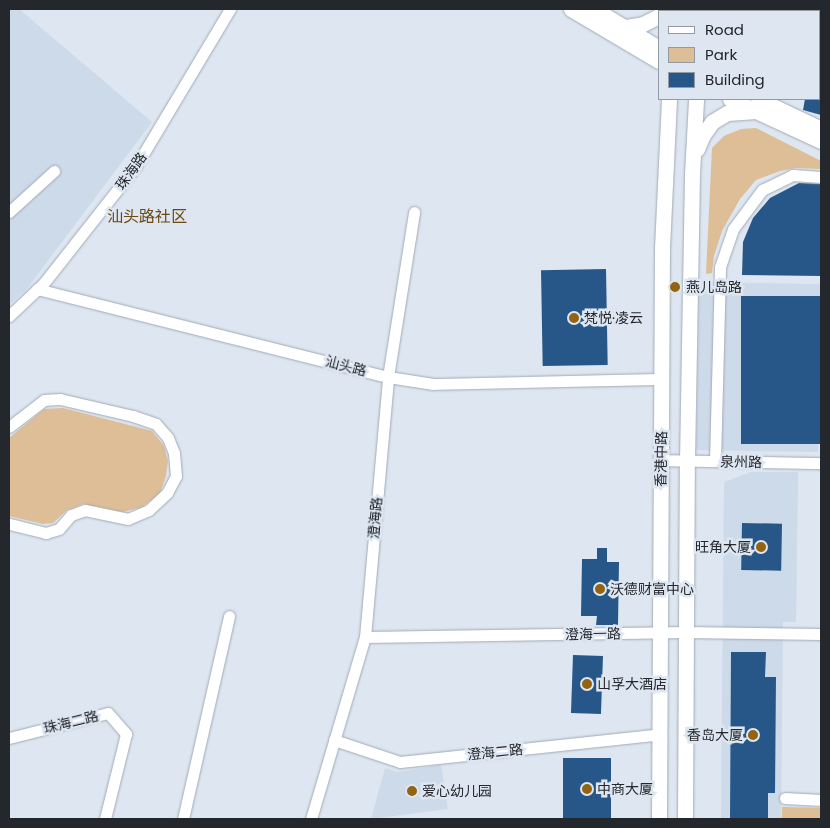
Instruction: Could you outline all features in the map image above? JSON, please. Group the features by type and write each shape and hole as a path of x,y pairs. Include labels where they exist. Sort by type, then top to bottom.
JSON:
{"main road":[{"path":"571,9 658,60"},
{"path":"594,9 658,47"},
{"path":"626,27 643,24 658,16"},
{"name":"香港中路","path":"659,819 664,176 669,100"},
{"name":"香港中路","path":"685,819 687,461 696,100"},
{"path":"735,100 758,105 821,129"},
{"path":"693,160 703,135 712,122 727,113 758,105 821,141"}],"street":[{"name":"珠海路","path":"9,316 37,289 136,166 230,9"},
{"path":"9,212 54,171"},
{"path":"715,461 720,267 733,228 762,190 793,175 821,176"},
{"name":"澄海路","path":"311,819 364,637 388,377 414,212"},
{"name":"汕头路","path":"37,289 388,377 433,384 662,379"},
{"path":"9,427 44,400 60,400 133,416 156,424 168,438 174,453 176,476 167,493 149,510 128,518 85,510 71,515 59,529 46,533 9,524"},
{"name":"泉州路","path":"661,460 821,463"},
{"path":"183,819 229,616"},
{"name":"澄海一路","path":"364,637 686,632 821,634"},
{"name":"珠海二路","path":"9,738 108,713 126,734 105,819"},
{"name":"澄海二路","path":"334,740 400,762 660,734"},
{"path":"785,798 821,800"}],"shaded area":[{"path":"9,9 19,9 152,122 26,290 9,305"},
{"path":"699,282 821,284 818,452 696,450"},
{"path":"751,472 798,472 796,622 783,622 781,819 721,819 724,482"},
{"name":"爱心幼儿园","path":"441,765 448,809 371,819 385,768 397,772"}],"green space":[{"path":"756,128 821,161 821,169 796,168 780,171 756,180 740,199 722,231 714,256 712,273 706,274 712,148 724,136 741,129"},
{"path":"63,408 152,431 164,446 168,461 166,476 160,493 142,507 123,512 83,504 67,510 53,523 43,524 9,516 9,438 44,409"},
{"path":"782,807 821,808 821,819 782,819"}],"building":[{"path":"821,99 821,115 803,110 805,100"},
{"path":"799,183 821,184 821,276 742,275 743,242 753,218 770,198"},
{"name":"梵悦·凌云","path":"606,269 608,365 543,366 541,270"},
{"path":"741,296 821,296 821,444 741,444"},
{"name":"旺角大厦","path":"742,523 782,524 781,571 741,570"},
{"name":"沃德财富中心","path":"597,548 607,548 607,562 619,562 618,625 596,625 597,616 581,616 582,559 597,559"},
{"name":"香岛大厦","path":"731,652 766,652 765,677 776,677 775,793 768,793 768,819 730,819"},
{"name":"山孚大酒店","path":"573,655 603,656 601,714 571,713"},
{"name":"中商大厦","path":"563,758 611,758 611,819 563,819"}],"place":[{"name":"燕儿岛路","path":"675,287"},
{"name":"梵悦·凌云","path":"574,318"},
{"name":"旺角大厦","path":"761,547"},
{"name":"沃德财富中心","path":"600,589"},
{"name":"山孚大酒店","path":"587,684"},
{"name":"香岛大厦","path":"753,735"},
{"name":"中商大厦","path":"587,789"},
{"name":"爱心幼儿园","path":"412,791"}],"district":[{"name":"汕头路社区","path":"147,217"}]}
